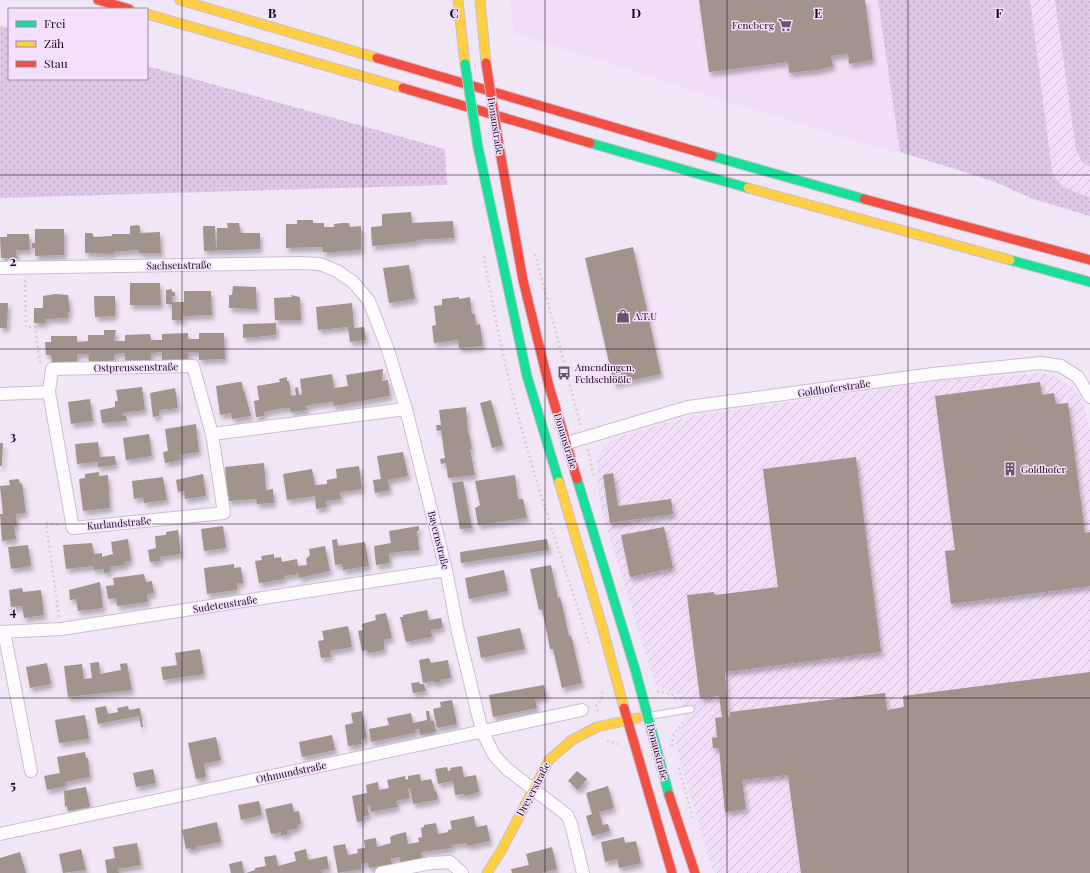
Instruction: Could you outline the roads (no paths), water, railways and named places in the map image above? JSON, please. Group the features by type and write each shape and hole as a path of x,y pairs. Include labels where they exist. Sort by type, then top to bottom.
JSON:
{"main road":[{"path":"98,0 126,8"},
{"path":"180,0 806,183 1090,260"},
{"name":"Donaustraße","path":"458,0 465,64 478,147 527,376 602,626 627,720 672,873"},
{"name":"Donaustraße","path":"480,0 486,63 499,146 524,280 549,386 648,716 674,814 695,873"},
{"path":"148,14 815,208 1090,282"},
{"name":"Dreyerstraße","path":"487,873 501,851 532,788 549,760 572,740 597,727 648,716"}],"street":[{"name":"Sachsenstraße","path":"0,268 302,263 320,264 337,271 353,282"},
{"name":"Bayernstraße","path":"353,282 369,301 388,350 406,409 446,570 458,632 482,731 494,755 507,769 567,815 571,824 583,873"},
{"name":"Goldhoferstraße","path":"567,443 688,407 933,374 1041,363 1061,366 1078,377 1090,398"},
{"name":"Ostpreussenstraße","path":"49,392 52,369 193,366 212,434"},
{"path":"0,394 49,392"},
{"name":"Kurlandstraße","path":"49,392 73,528 224,513 212,434"},
{"path":"212,434 406,409"},
{"name":"Sudetenstraße","path":"31,771 2,632 61,629 446,570"},
{"name":"Othmundstraße","path":"0,834 582,710"},
{"path":"381,873 431,863 450,862 462,873"}],"lane":[{"path":"648,716 690,709"}],"place":[{"name":"Feneberg","path":"785,25"},
{"name":"A.T.U","path":"623,316"},
{"name":"Amendingen, Feldschlößle","path":"564,373"},
{"name":"Goldhofer","path":"1010,469"}]}
